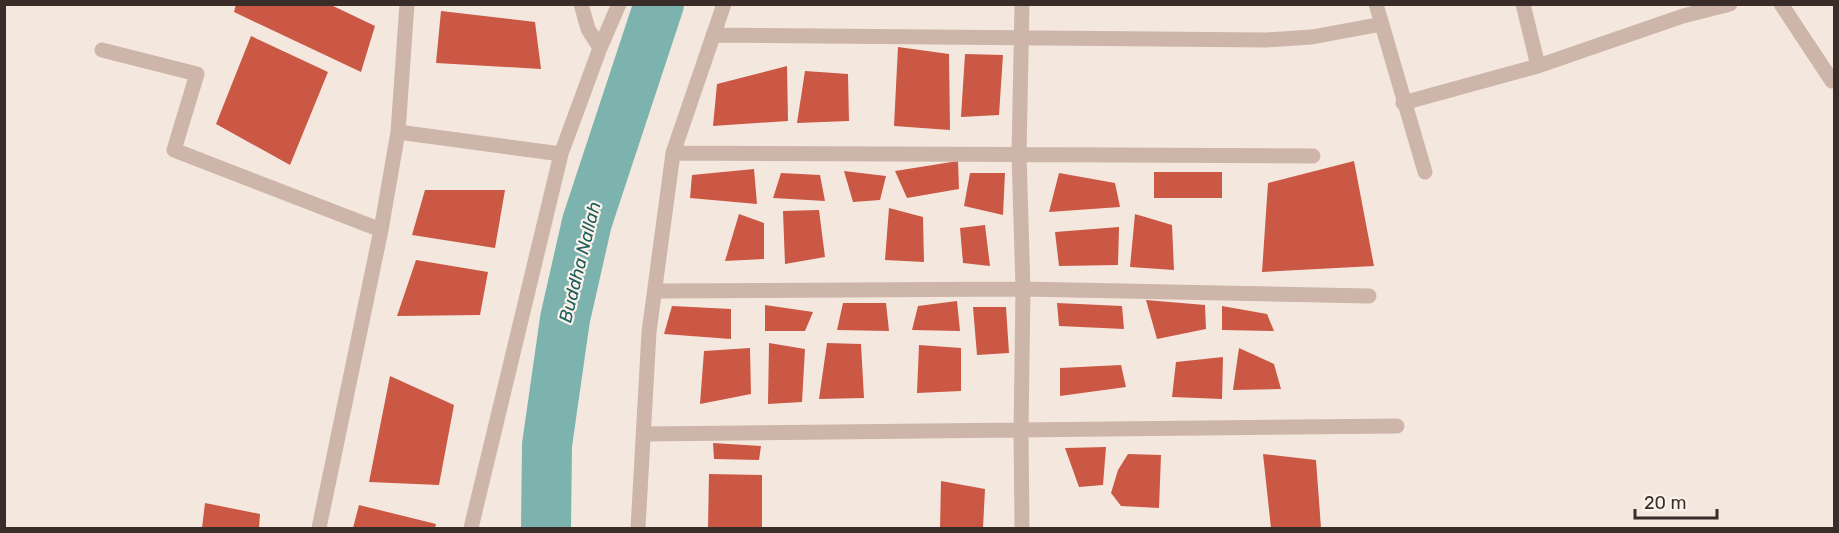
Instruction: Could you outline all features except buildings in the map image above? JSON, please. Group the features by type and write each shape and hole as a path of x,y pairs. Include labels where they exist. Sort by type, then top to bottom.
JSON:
{"street":[{"path":"319,528 381,230 398,132 407,4"},
{"path":"582,4 588,29 600,48"},
{"path":"471,528 561,154 600,48 619,4"},
{"path":"638,528 649,332 673,153 724,4"},
{"path":"1022,4 1019,154 1023,289 1022,528"},
{"path":"1377,4 1425,172"},
{"path":"1523,4 1538,66"},
{"path":"1404,103 1538,66 1682,10 1730,4"},
{"path":"1781,4 1832,81 1834,80"},
{"path":"713,35 1266,40 1312,36 1382,24"},
{"path":"102,50 196,74 174,150 381,230"},
{"path":"398,132 561,154"},
{"path":"673,153 1313,156"},
{"path":"656,291 1023,289 1369,296"},
{"path":"644,434 1397,426"}],"waterway":[{"name":"Buddha Nallah","path":"546,528 547,445 565,319 587,222 659,4"}]}
